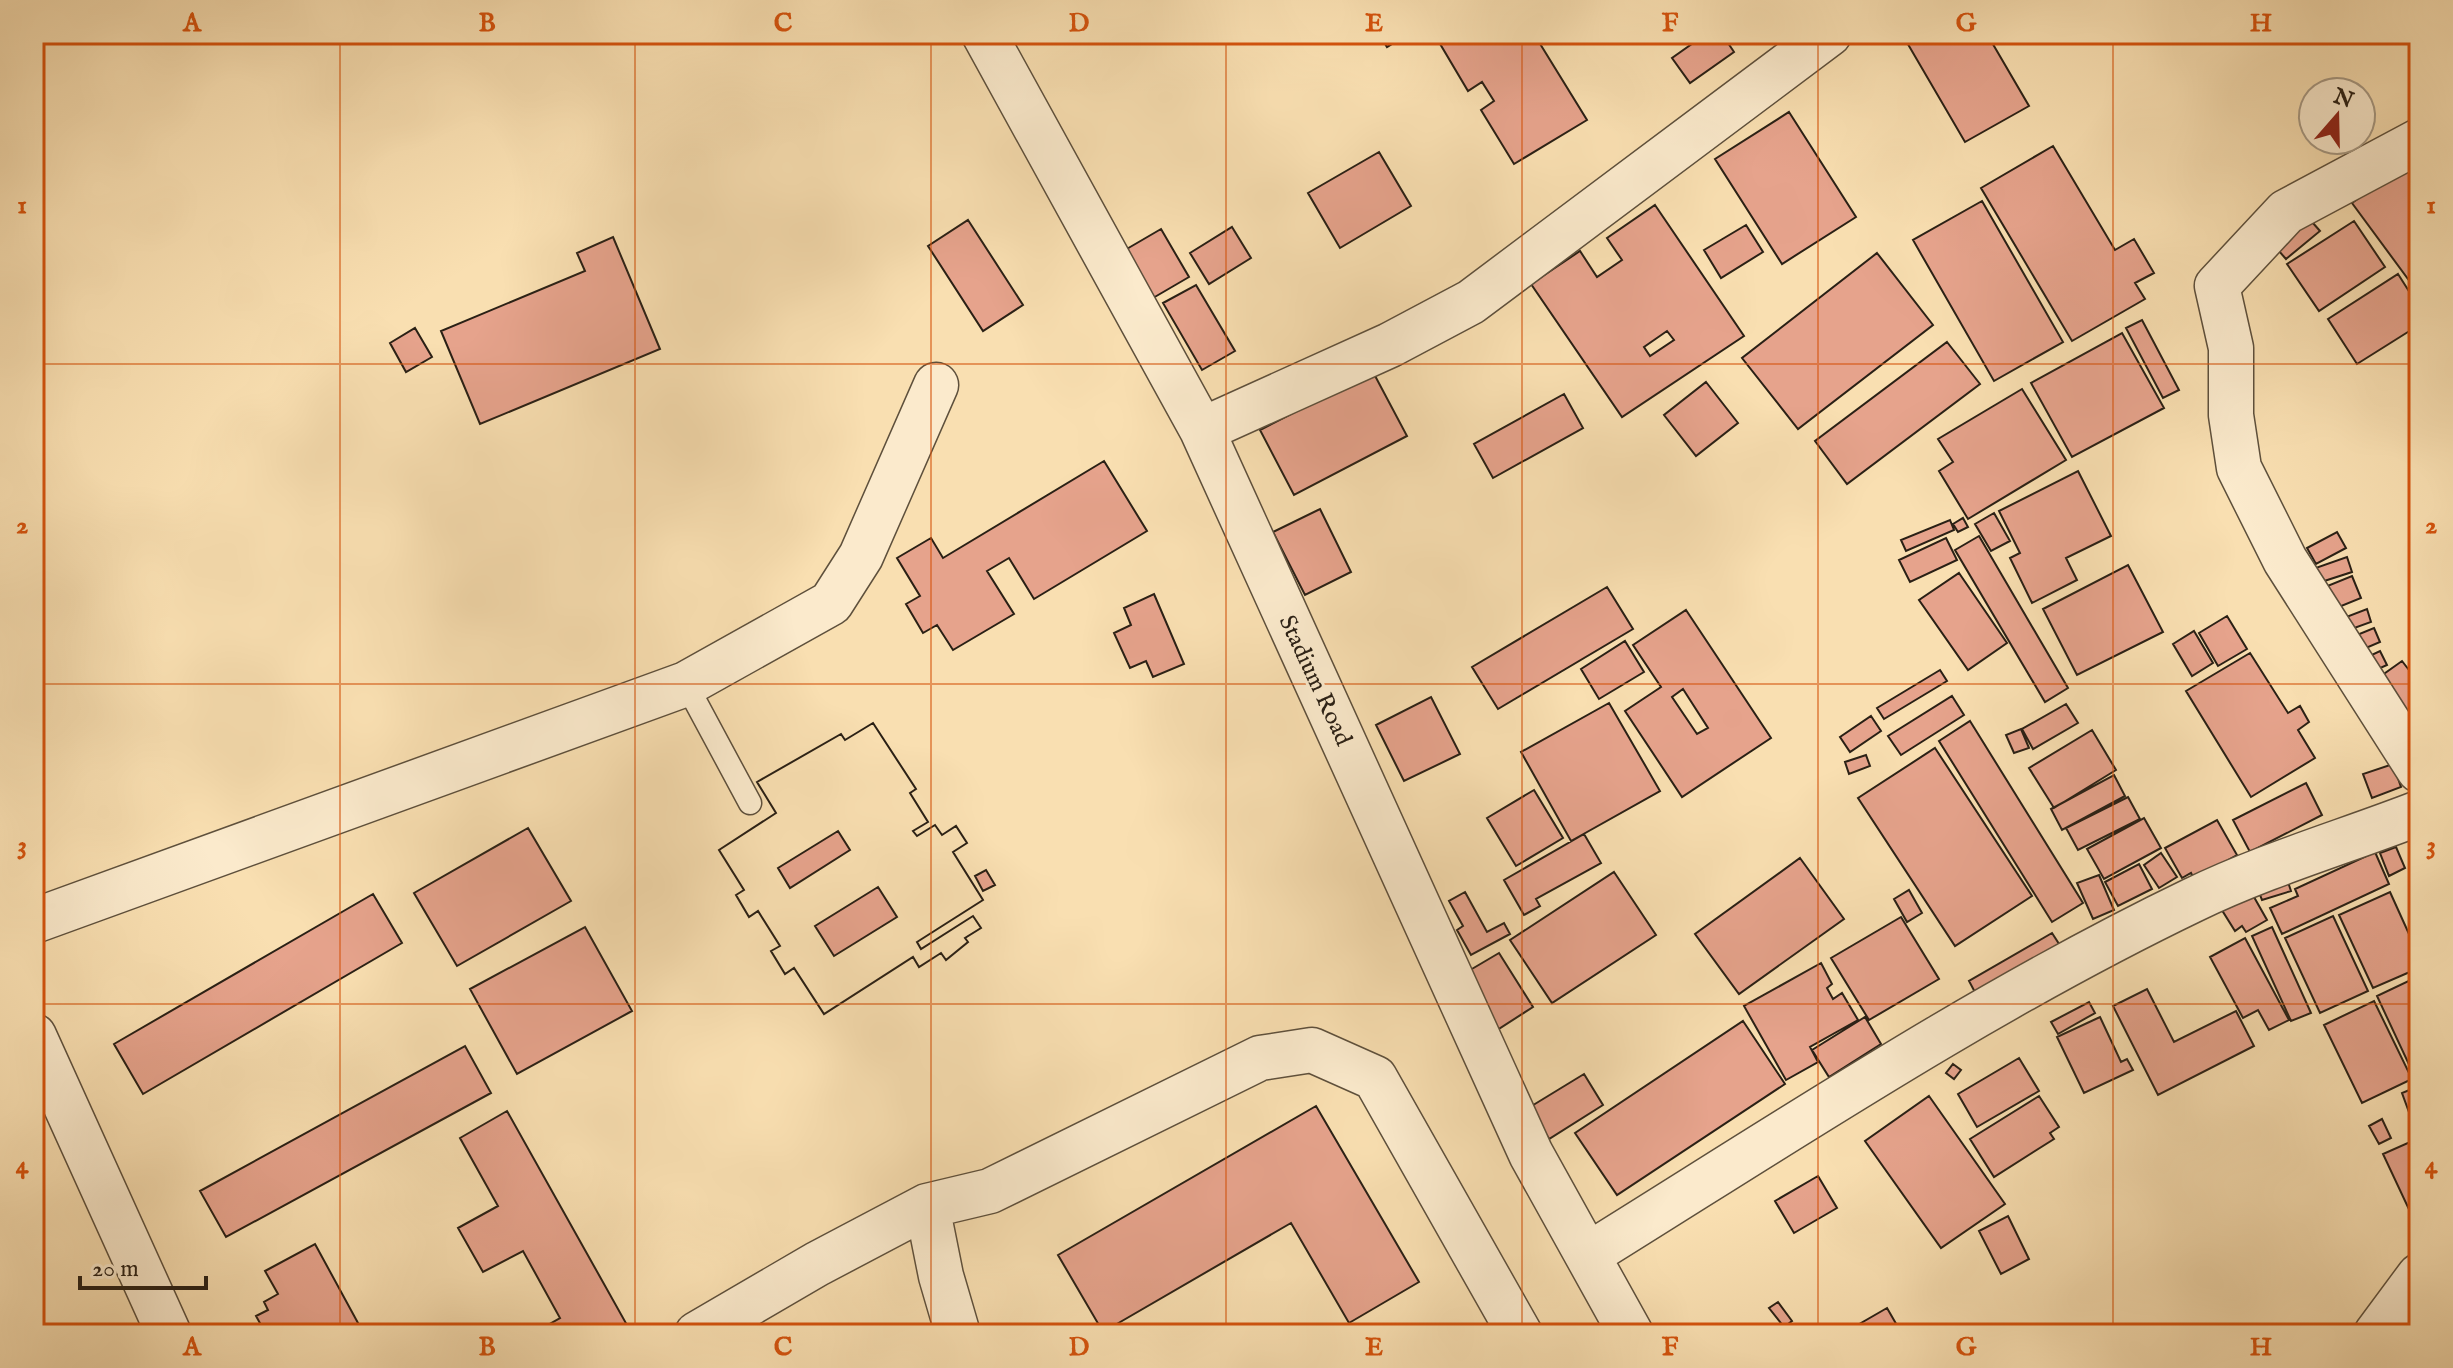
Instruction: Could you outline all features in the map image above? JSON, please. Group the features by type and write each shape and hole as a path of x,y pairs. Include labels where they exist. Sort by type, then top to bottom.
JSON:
{"street":[{"name":"Stadium Road","path":"984,34 1202,430 1531,1154 1631,1334"},
{"path":"1202,430 1390,345 1471,302 1829,34"},
{"path":"2419,141 2286,212 2217,286 2231,348 2231,415 2239,468 2285,560 2419,770"},
{"path":"34,921 686,684 831,603 861,556 936,385"},
{"path":"1588,1255 1939,1040 2117,938 2197,898 2419,813"},
{"path":"34,1036 169,1334"},
{"path":"697,1334 817,1264 927,1206 990,1191 1260,1058 1312,1050 1375,1078 1520,1334"},
{"path":"927,1206 941,1276 958,1334"},
{"path":"2376,1334 2419,1276"}],"lane":[{"path":"686,684 750,803"}],"building":[{"path":"1379,34 1408,34 1387,47"},
{"path":"1441,34 1534,34 1587,120 1514,164 1481,110 1494,101 1482,82 1468,91 1436,37"},
{"path":"1706,34 1722,34 1734,52 1690,83 1672,58"},
{"path":"1902,34 1987,34 2029,106 1965,142"},
{"path":"1789,112 1856,217 1782,264 1715,159"},
{"path":"2053,146 2115,250 2134,239 2154,273 2135,283 2145,299 2072,341 1981,188"},
{"path":"1379,152 1411,206 1340,248 1308,193"},
{"path":"2416,157 2419,161 2419,294 2352,203"},
{"path":"1982,201 2063,342 1994,381 1913,240"},
{"path":"1655,205 1744,336 1622,417 1531,284 1580,251 1597,277 1622,260 1607,238","holes":["1667,331 1674,340 1650,356 1644,347"]},
{"path":"2305,214 2320,231 2286,259 2271,242"},
{"path":"968,220 1023,305 983,331 928,246"},
{"path":"2354,221 2385,267 2319,311 2287,264"},
{"path":"1746,225 1763,252 1721,278 1704,250"},
{"path":"1232,227 1251,258 1209,284 1190,253"},
{"path":"1161,229 1189,277 1153,298 1125,250"},
{"path":"613,237 660,349 480,424 441,331 585,271 577,253"},
{"path":"1877,253 1933,325 1798,429 1742,358"},
{"path":"2398,274 2419,307 2419,325 2357,364 2328,319"},
{"path":"1196,285 1235,351 1202,370 1163,303"},
{"path":"2142,320 2179,390 2163,398 2126,328"},
{"path":"415,328 432,357 406,372 390,343"},
{"path":"2122,333 2164,408 2072,457 2031,383"},
{"path":"1947,342 1980,384 1847,484 1815,441"},
{"path":"1373,372 1407,436 1294,495 1260,430"},
{"path":"1706,382 1738,423 1696,456 1664,415"},
{"path":"2022,389 2066,460 1968,519 1939,471 1953,462 1938,439"},
{"path":"1564,394 1583,428 1493,478 1474,444"},
{"path":"1104,461 1147,531 1034,599 1009,558 987,571 1014,614 953,650 937,625 923,633 906,604 920,596 897,558 931,538 943,558"},
{"path":"2078,471 2111,536 2066,558 2077,580 2032,603 2010,558 2020,553 1999,511"},
{"path":"1320,509 1351,572 1305,595 1273,532"},
{"path":"1994,513 2010,541 1991,551 1975,524"},
{"path":"1963,518 1968,527 1958,532 1953,524"},
{"path":"1950,520 1954,530 1906,551 1901,540"},
{"path":"2337,532 2346,548 2316,564 2307,548"},
{"path":"1979,536 2068,688 2045,702 1955,550"},
{"path":"1946,538 1957,560 1910,582 1899,560"},
{"path":"2347,557 2352,572 2312,585 2307,571"},
{"path":"2128,565 2163,632 2077,675 2043,609"},
{"path":"1959,573 2007,643 1968,670 1919,600"},
{"path":"2352,576 2361,598 2329,611 2320,589"},
{"path":"1607,587 1633,629 1498,709 1472,667"},
{"path":"1154,594 1184,664 1153,677 1146,661 1130,668 1114,633 1131,625 1124,608"},
{"path":"2367,609 2371,622 2346,631 2341,619"},
{"path":"1686,610 1771,738 1682,797 1625,711 1661,687 1633,645","holes":["1683,689 1708,728 1697,734 1672,697"]},
{"path":"2227,616 2247,649 2218,666 2199,633"},
{"path":"2374,628 2380,642 2359,651 2352,637"},
{"path":"2194,631 2213,663 2192,676 2173,644"},
{"path":"1625,641 1644,672 1599,699 1581,669"},
{"path":"2380,651 2387,665 2367,674 2361,660"},
{"path":"2250,653 2288,713 2300,706 2309,722 2298,730 2315,758 2251,797 2186,691"},
{"path":"2402,661 2419,683 2419,737 2374,681"},
{"path":"1940,670 1947,681 1884,719 1877,708"},
{"path":"1952,696 1964,715 1901,755 1888,736"},
{"path":"1431,697 1460,754 1404,781 1376,725"},
{"path":"1609,703 1660,791 1571,841 1521,752"},
{"path":"2066,704 2078,723 2033,749 2022,729"},
{"path":"1871,716 1881,731 1850,752 1840,737"},
{"path":"1970,721 2083,903 2052,922 1939,741"},
{"path":"873,723 916,789 910,793 928,822 913,831 917,836 935,825 942,835 956,826 967,843 953,852 983,900 917,942 921,949 973,916 981,928 965,938 968,942 946,960 941,953 919,967 913,957 824,1014 794,968 785,974 771,951 780,946 758,911 749,917 736,895 744,890 719,850 776,813 757,782 841,734 845,740","holes":["838,831 850,850 790,888 778,868","878,887 897,917 834,956 815,926"]},
{"path":"873,723 916,789 910,793 928,822 913,831 917,836 935,825 942,835 956,826 967,843 953,852 983,900 917,942 921,949 973,916 981,928 965,938 968,942 946,960 941,953 919,967 913,957 824,1014 794,968 785,974 771,951 780,946 758,911 749,917 736,895 744,890 719,850 776,813 757,782 841,734 845,740"},
{"path":"2021,729 2029,748 2014,753 2006,735"},
{"path":"2092,730 2116,770 2054,808 2029,768"},
{"path":"1935,748 2032,896 1955,946 1858,798"},
{"path":"1866,755 1870,766 1849,774 1845,762"},
{"path":"2393,764 2401,787 2372,798 2363,774"},
{"path":"2114,775 2125,796 2062,830 2051,809"},
{"path":"2306,783 2322,815 2250,852 2233,820"},
{"path":"1534,790 1563,838 1516,866 1487,818"},
{"path":"2128,797 2140,819 2078,850 2066,828"},
{"path":"2144,818 2161,848 2104,879 2087,849"},
{"path":"2217,820 2237,855 2194,879 2191,873 2182,878 2165,848"},
{"path":"528,828 571,901 457,966 414,893"},
{"path":"1584,834 1601,863 1536,899 1540,906 1524,915 1504,880"},
{"path":"2396,847 2405,868 2389,876 2380,853"},
{"path":"2375,852 2389,884 2282,934 2270,908 2298,896 2295,889"},
{"path":"2161,853 2177,877 2159,888 2144,865"},
{"path":"1800,858 1844,919 1739,994 1695,934"},
{"path":"2139,864 2152,889 2118,906 2105,882"},
{"path":"986,870 995,885 983,891 975,876"},
{"path":"1614,872 1656,935 1552,1003 1510,940"},
{"path":"2099,875 2114,910 2093,919 2077,883"},
{"path":"2288,882 2291,891 2262,900 2259,892"},
{"path":"1909,890 1922,913 1907,922 1894,899"},
{"path":"2250,890 2267,920 2246,932 2242,926 2235,931 2220,907"},
{"path":"1465,892 1487,932 1504,923 1510,934 1471,955 1457,930 1463,926 1449,901"},
{"path":"2390,892 2419,956 2419,968 2373,988 2339,915"},
{"path":"373,894 402,943 143,1094 114,1044"},
{"path":"2333,916 2368,991 2320,1013 2285,938"},
{"path":"1901,917 1939,979 1869,1020 1831,958"},
{"path":"585,927 632,1011 517,1074 470,989"},
{"path":"2272,927 2311,1013 2291,1021 2252,936"},
{"path":"2052,933 2061,947 1977,996 1969,981"},
{"path":"2245,938 2289,1020 2269,1030 2258,1010 2243,1018 2210,957"},
{"path":"1499,953 1533,1007 1494,1032 1460,976"},
{"path":"1821,963 1832,984 1827,988 1833,999 1842,993 1858,1020 1810,1047 1818,1062 1786,1080 1744,1006"},
{"path":"2419,976 2419,1068 2412,1071 2377,996"},
{"path":"2147,989 2174,1042 2236,1011 2254,1046 2158,1095 2113,1006"},
{"path":"2374,1001 2412,1079 2362,1103 2324,1025"},
{"path":"2089,1002 2095,1013 2058,1034 2051,1022"},
{"path":"1865,1017 1881,1044 1829,1077 1812,1050"},
{"path":"2100,1017 2121,1062 2127,1059 2133,1070 2084,1093 2057,1037"},
{"path":"1743,1021 1785,1084 1617,1195 1575,1133"},
{"path":"465,1046 491,1093 226,1237 200,1191"},
{"path":"2019,1058 2039,1091 1977,1127 1958,1094"},
{"path":"1953,1064 1961,1070 1954,1079 1946,1073"},
{"path":"1584,1074 1603,1105 1549,1139 1530,1107"},
{"path":"2419,1086 2419,1111 2410,1115 2402,1093"},
{"path":"1929,1096 2005,1204 1941,1248 1865,1141"},
{"path":"2039,1096 2059,1127 2050,1133 2054,1139 1994,1177 1970,1139"},
{"path":"1316,1106 1419,1282 1349,1323 1291,1223 1103,1332 1058,1255"},
{"path":"507,1111 627,1325 611,1334 539,1334 537,1331 560,1318 523,1251 483,1272 458,1228 498,1206 460,1138"},
{"path":"2382,1119 2391,1138 2379,1144 2369,1126"},
{"path":"2419,1138 2419,1215 2413,1218 2383,1154"},
{"path":"1818,1176 1837,1208 1794,1233 1775,1201"},
{"path":"2008,1216 2029,1259 2001,1274 1979,1231"},
{"path":"315,1244 364,1334 266,1334 256,1316 268,1310 264,1302 278,1294 265,1271"},
{"path":"1778,1302 1792,1321 1784,1327 1769,1308"},
{"path":"1887,1308 1902,1334 1842,1334"}]}
